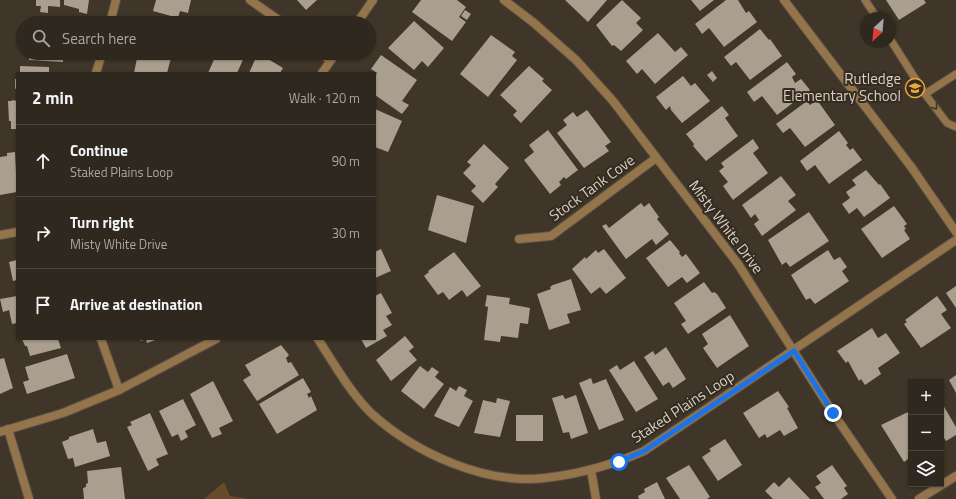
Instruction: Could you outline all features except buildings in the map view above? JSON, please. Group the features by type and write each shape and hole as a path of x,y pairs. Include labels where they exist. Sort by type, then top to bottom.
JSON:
{"street":[{"path":"112,16 116,0"},
{"path":"250,0 273,16"},
{"path":"362,16 373,0"},
{"name":"Misty White Drive","path":"504,0 534,23 576,60 613,101 738,264 833,413 892,499"},
{"path":"784,0 912,168 956,232"},
{"path":"96,72 100,60"},
{"path":"323,72 330,60"},
{"name":"Stock Tank Cove","path":"519,239 551,236 656,158"},
{"path":"0,235 16,232"},
{"name":"Staked Plains Loop","path":"319,340 344,378 371,412 396,433 421,449 482,473 517,478 544,478 591,470 644,451 956,240"},
{"path":"102,340 119,390"},
{"path":"28,499 4,430 63,414 119,390 214,340"},
{"path":"591,470 596,499"},
{"path":"919,499 956,476"}],"lane":[{"path":"865,0 873,12"},
{"path":"896,48 925,94 947,123 956,127"},
{"path":"925,94 956,74"}],"shaded area":[{"path":"224,482 230,496 249,499 204,499"}],"place":[{"name":"Rutledge Elementary School","path":"915,88"}],"route":[{"path":"619,462 644,451 794,351 833,413"}]}
